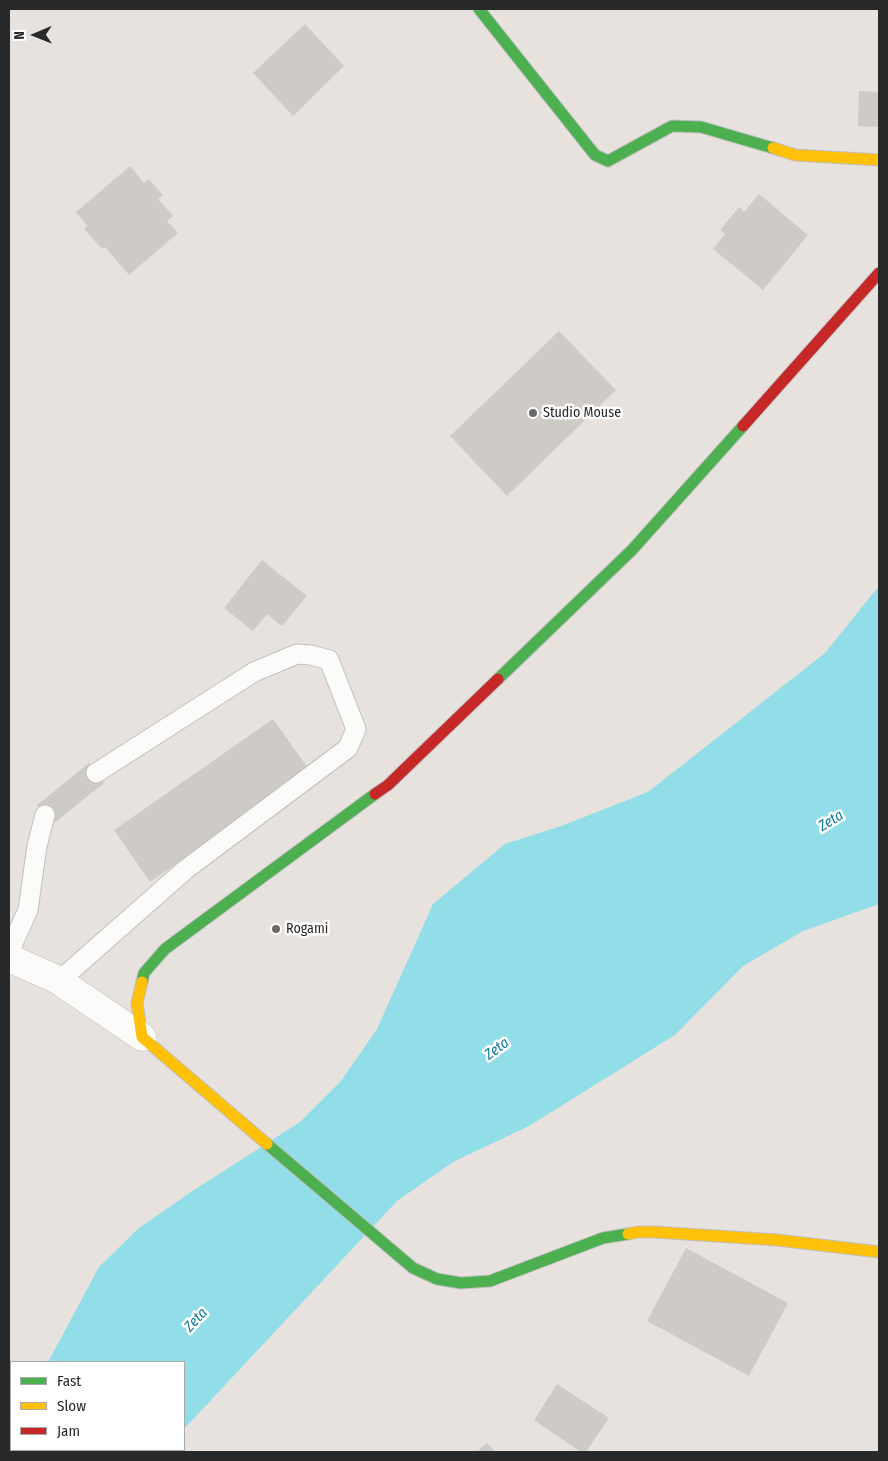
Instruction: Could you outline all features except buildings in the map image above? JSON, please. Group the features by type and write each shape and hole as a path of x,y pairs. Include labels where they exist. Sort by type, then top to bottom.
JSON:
{"street":[{"path":"479,9 595,155 608,161 672,126 701,127 795,155 879,160"},
{"path":"142,1037 137,1003 144,973 165,949 388,785 632,550 879,273"},
{"path":"9,958 59,981 142,1037 413,1268 426,1275 449,1282 472,1283 490,1281 603,1238 638,1232 777,1240 879,1252"}],"lane":[{"path":"59,981 185,870 348,748 356,729 329,660 311,655 297,654 254,672 96,772"},
{"path":"9,952 28,910 37,846 45,814"}],"water":[{"name":"Zeta","path":"879,586 879,904 803,931 743,966 675,1035 529,1126 453,1162 397,1201 185,1428 185,1361 49,1361 99,1267 139,1228 300,1122 341,1081 377,1029 433,904 505,844 561,826 648,792 825,653"},
{"path":"10,1416 10,1451 164,1451 9,1452"}],"traffic: fast":[{"path":"479,9 595,155 608,161 672,126 701,127 773,148"},
{"path":"498,679 632,550 743,426"},
{"path":"142,982 144,973 165,949 375,794"},
{"path":"267,1144 413,1268 437,1279 461,1283 490,1281 603,1238 628,1234"}],"traffic: slow":[{"path":"773,148 795,155 879,160"},
{"path":"142,982 137,1003 142,1037 267,1144"},
{"path":"628,1234 655,1232 777,1240 879,1252"}],"traffic: jam":[{"path":"743,426 879,273"},
{"path":"375,794 388,785 498,679"}],"place":[{"name":"Studio Mouse","path":"533,413"},
{"name":"Rogami","path":"276,929"}]}
